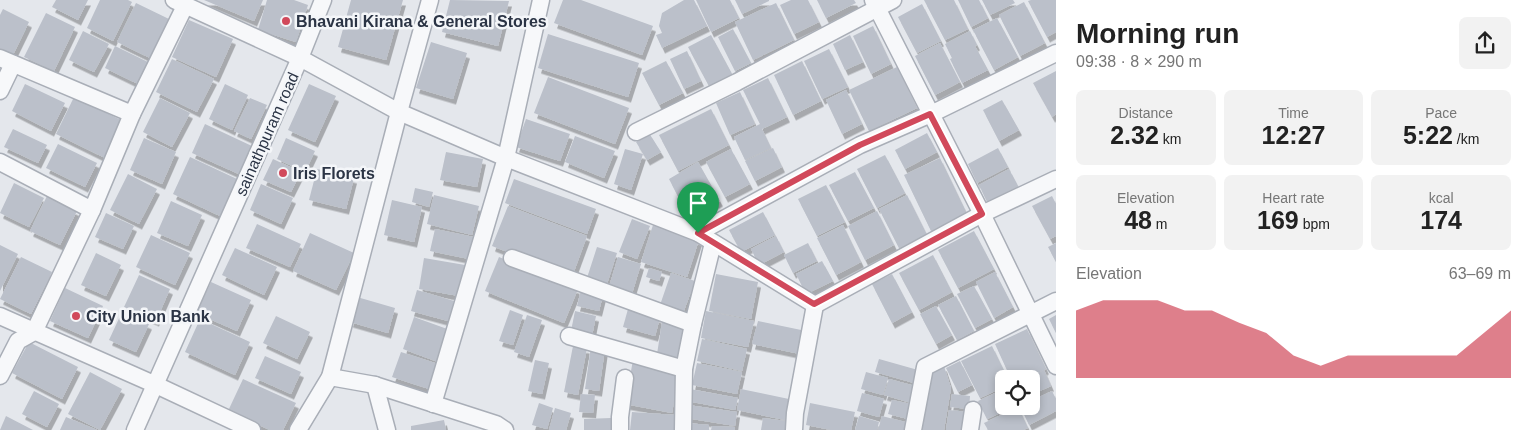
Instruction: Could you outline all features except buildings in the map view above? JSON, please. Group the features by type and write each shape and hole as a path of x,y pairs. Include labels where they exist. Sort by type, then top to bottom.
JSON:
{"street":[{"path":"0,376 18,341 34,332 92,210 132,114 190,5 300,58 324,0"},
{"path":"298,430 330,377 430,0"},
{"path":"433,404 506,158 541,0"},
{"path":"636,132 737,82 875,4 893,0"},
{"path":"875,4 982,214 1056,366"},
{"path":"698,233 860,145 930,114 1056,53"},
{"name":"sainathpuram road","path":"135,430 300,58 399,112 506,158 698,233 814,304"},
{"path":"0,91 7,61 132,114"},
{"path":"0,162 92,210"},
{"path":"794,430 795,413 814,304 982,214 1056,178"},
{"path":"683,430 684,369 713,242"},
{"path":"512,258 693,324"},
{"path":"913,430 925,367 1056,302"},
{"path":"0,316 252,430"},
{"path":"569,336 684,369"},
{"path":"330,377 375,385 496,424 505,430"},
{"path":"620,424 625,378"},
{"path":"375,385 387,430"},
{"path":"970,430 973,410"}],"place":[{"name":"Bhavani Kirana & General Stores","path":"286,21"},
{"name":"Iris Florets","path":"283,173"},
{"name":"City Union Bank","path":"76,316"}],"route":[{"path":"930,114 982,214 814,304 698,233 860,145 930,114"}]}
